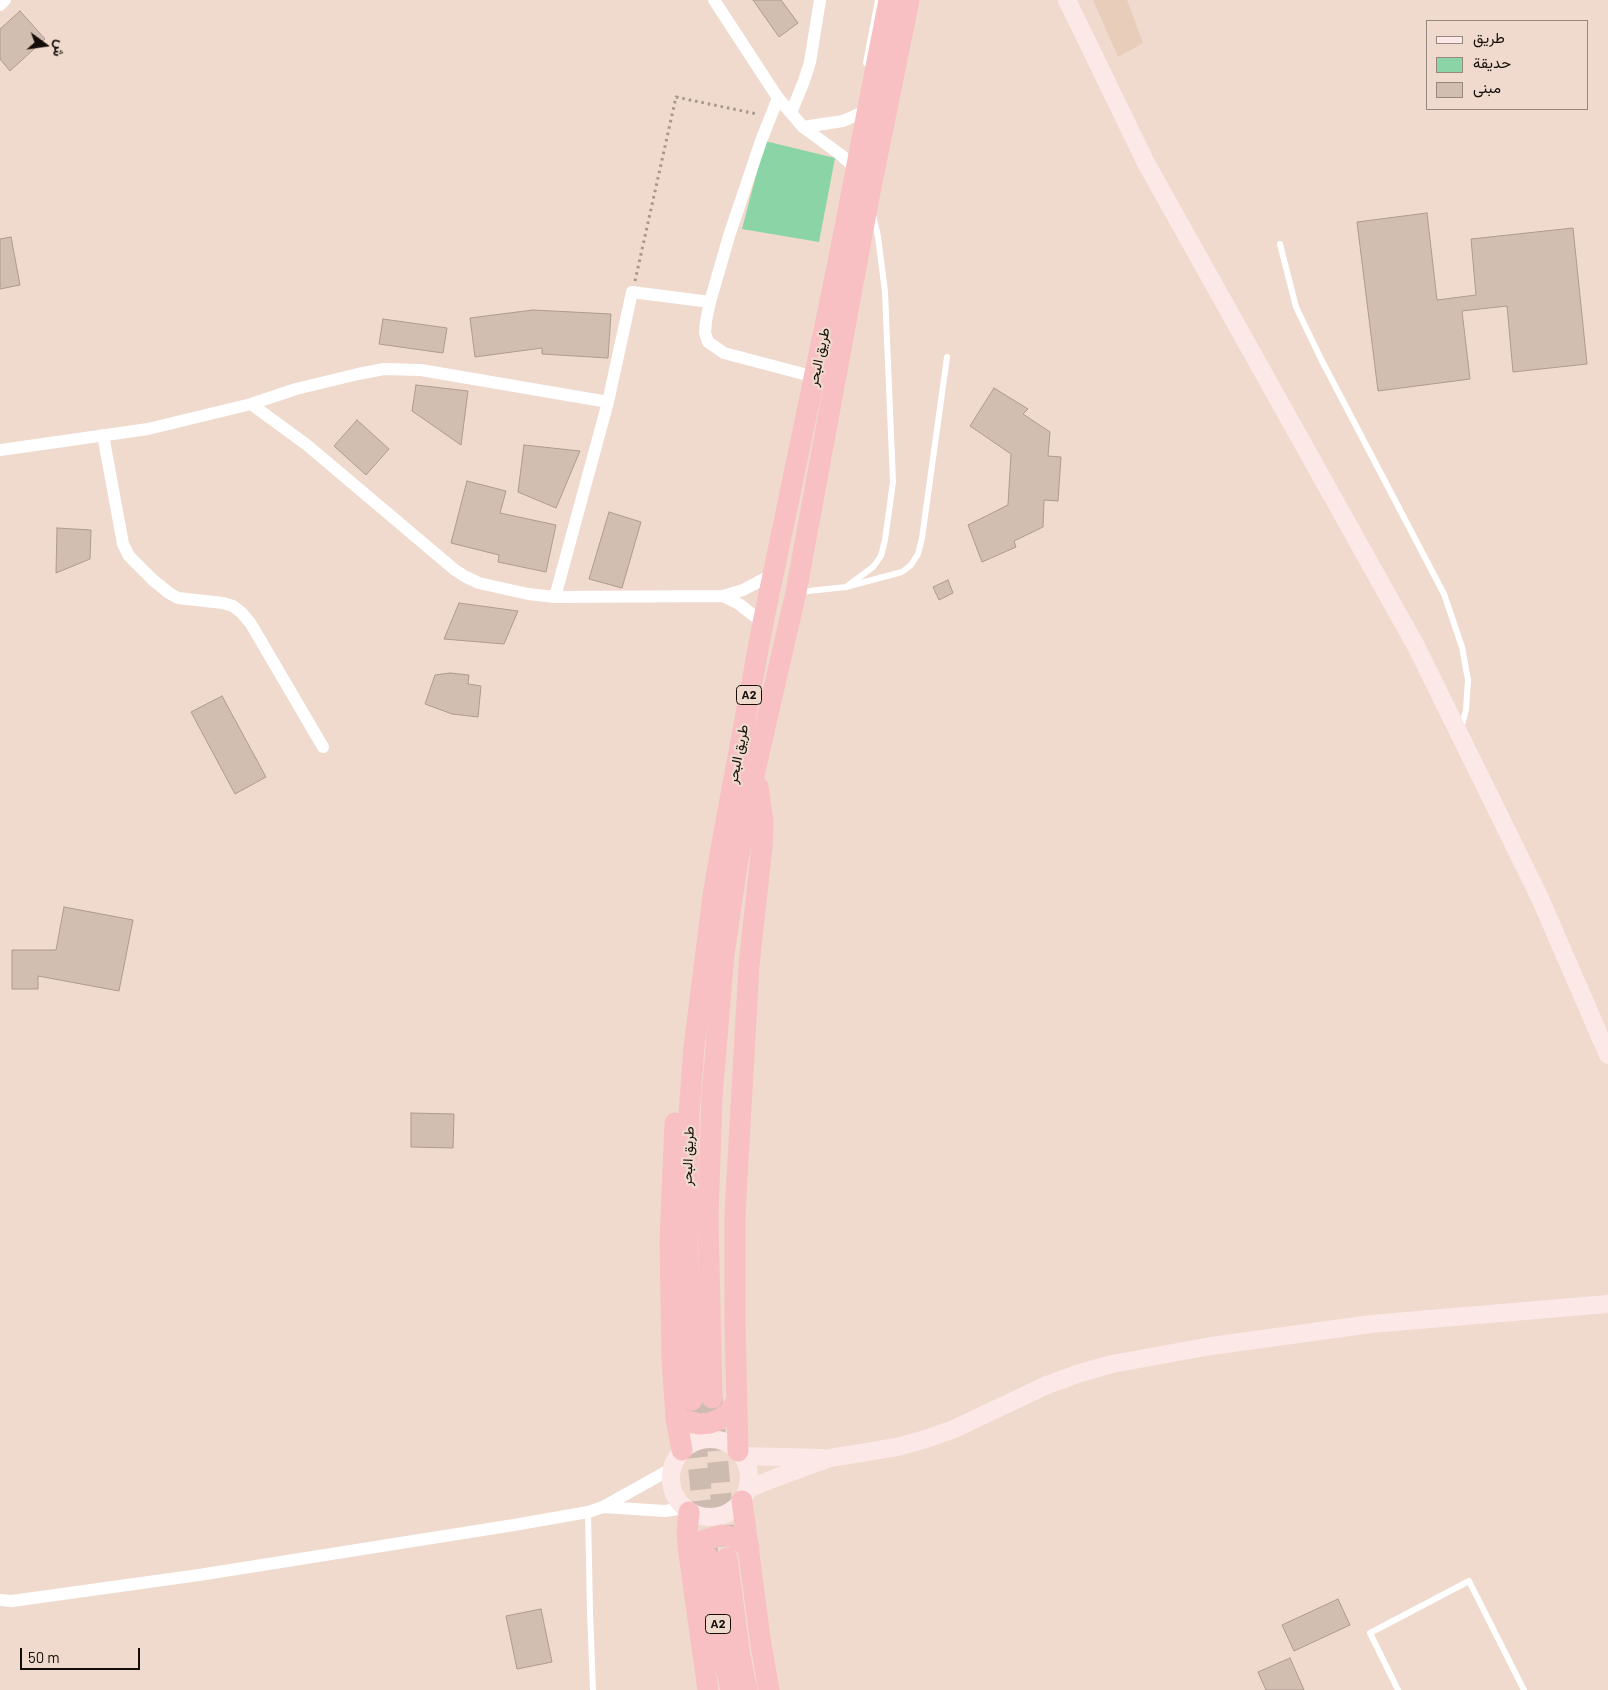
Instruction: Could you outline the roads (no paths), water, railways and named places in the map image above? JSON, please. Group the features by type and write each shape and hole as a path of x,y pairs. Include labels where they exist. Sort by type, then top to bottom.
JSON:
{"highway":[{"name":"طريق البحر","path":"889,0 861,111 856,169 815,377 763,623 724,832 701,987 689,1114 687,1240 702,1399 712,1096 724,954 737,865 755,771 796,592 869,197 909,0"},
{"path":"741,1453 737,1401 734,1269 737,1167 749,965 762,848 763,821 755,771"},
{"path":"682,1450 676,1418 672,1358 670,1241 679,1065 694,954 724,832"},
{"path":"676,1418 699,1424 710,1423 728,1413 737,1401"},
{"path":"745,1495 749,1547 761,1645 769,1690"},
{"path":"686,1510 687,1534 708,1557"},
{"path":"708,1690 708,1557 699,1542 721,1535 733,1537 749,1547"},
{"name":"A2","path":"708,1557 721,1643 731,1690"},
{"name":"A2","path":"708,1557 740,1658 747,1690"}],"main road":[{"path":"1067,0 1146,163 1416,646 1539,896 1608,1055"},
{"path":"745,1495 749,1478 748,1466 741,1453 728,1443 704,1438 692,1442 675,1458 671,1469 670,1483 675,1497 686,1510 700,1516 712,1518 734,1509 745,1495 775,1478 830,1458 897,1447 926,1439 954,1429 1047,1385 1112,1364 1211,1346 1361,1325 1608,1304"},
{"path":"741,1453 830,1458"}],"street":[{"path":"0,5 5,0"},
{"path":"714,0 778,98 803,127 841,155 856,169"},
{"path":"791,113 810,62 820,0"},
{"path":"778,98 770,116 729,236 710,302 705,333 708,342 724,353 815,377"},
{"path":"803,127 843,121 861,111"},
{"path":"555,597 608,402 632,292 710,302"},
{"path":"0,450 148,429 251,404 296,389 358,374 402,368 493,381 608,402"},
{"path":"251,404 307,445 447,563 466,577 494,587 555,597 723,596 743,590 773,574"},
{"path":"103,435 122,544 129,556 153,580 178,598 224,603 233,606 242,613 251,624 323,747"},
{"path":"723,596 739,604 763,623"},
{"path":"0,1606 6,1601 199,1575 588,1512 603,1508 671,1469"},
{"path":"603,1508 665,1511 686,1510"}],"lane":[{"path":"865,68 878,0"},
{"path":"846,588 874,567 880,556 885,540 893,482 885,292 878,238 869,197"},
{"path":"1280,244 1296,307 1321,359 1444,594 1462,647 1468,680 1466,710 1459,734"},
{"path":"796,592 846,588 902,572 911,565 918,554 922,538 947,357"},
{"path":"588,1512 593,1690"},
{"path":"1398,1690 1370,1633 1469,1580 1524,1690"}],"tunnel":[{"path":"712,1398 726,1553"},
{"path":"692,1405 708,1556"}]}
